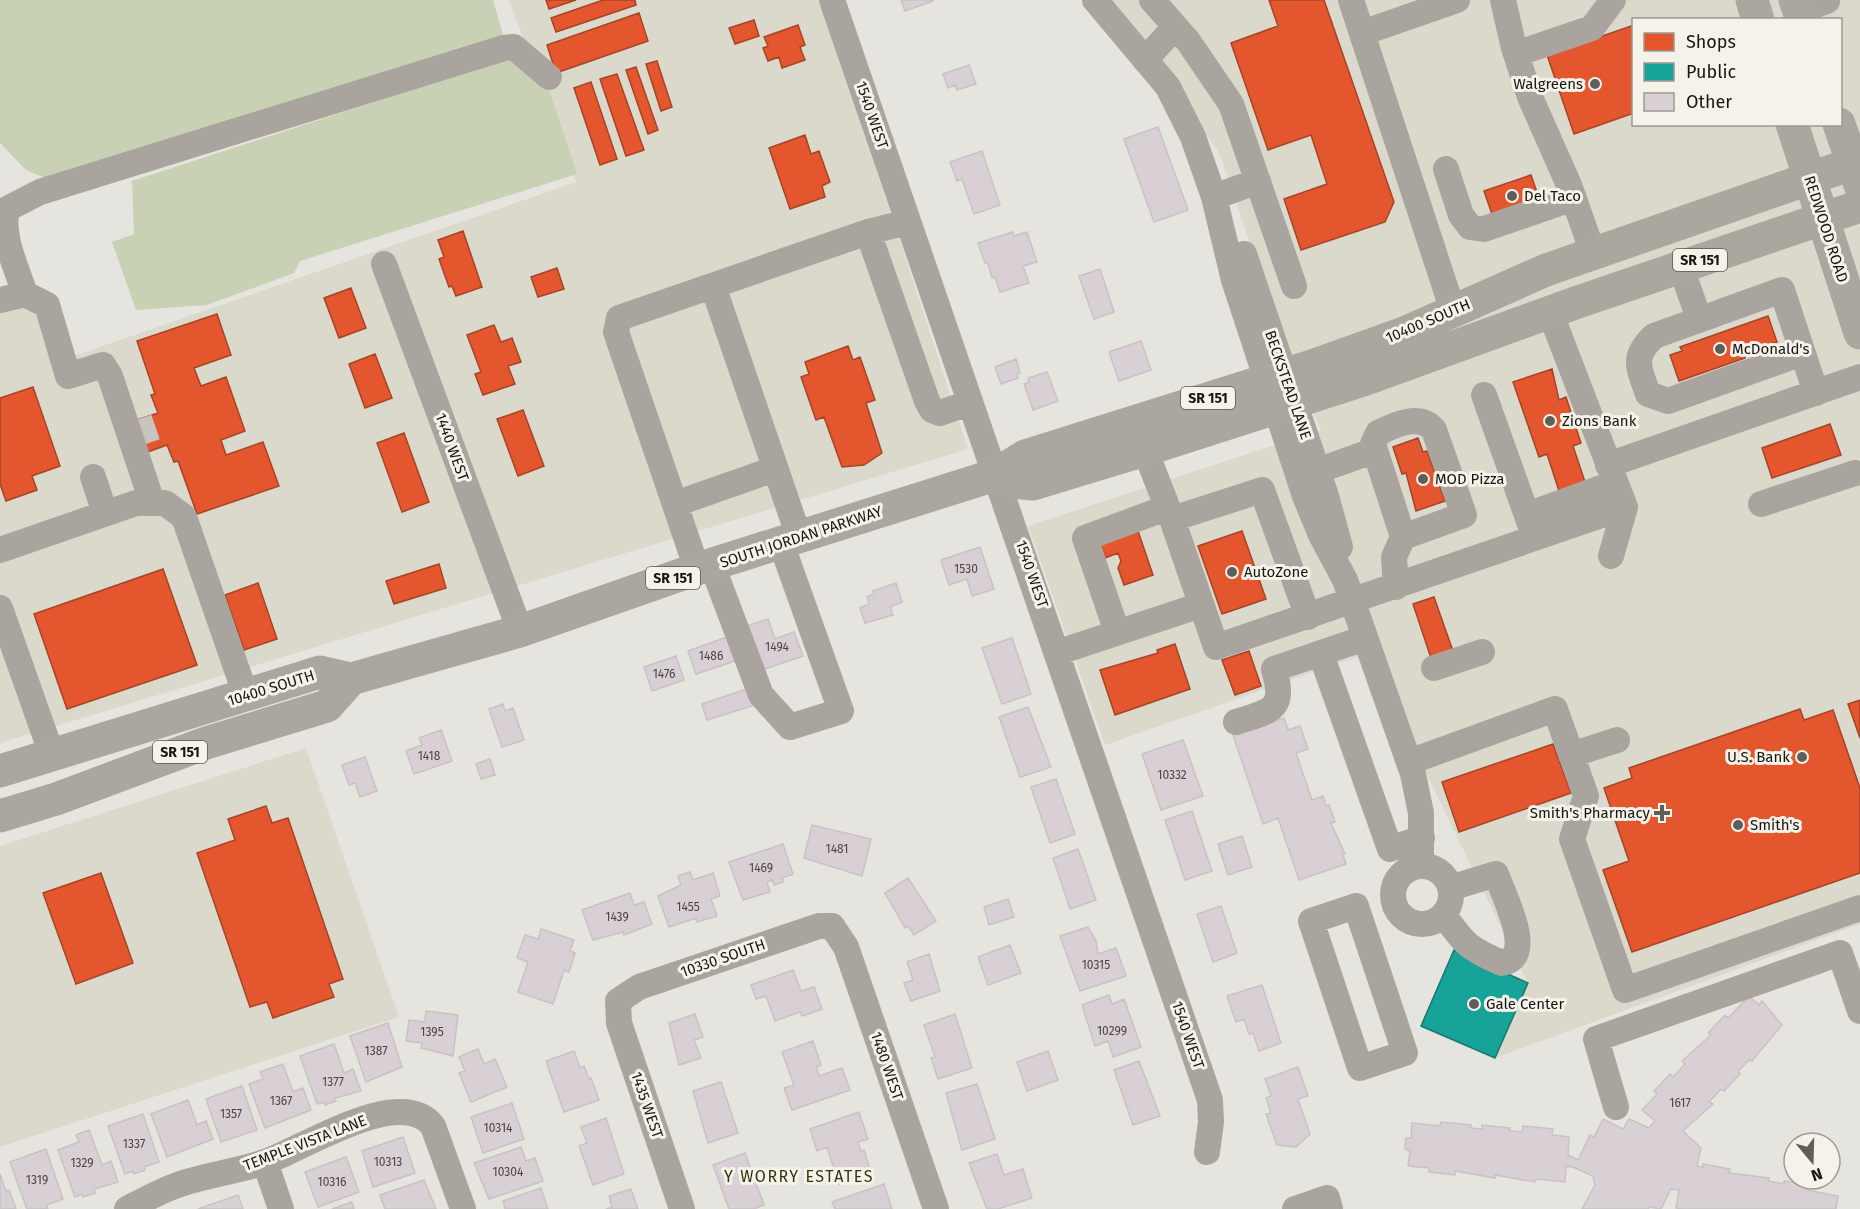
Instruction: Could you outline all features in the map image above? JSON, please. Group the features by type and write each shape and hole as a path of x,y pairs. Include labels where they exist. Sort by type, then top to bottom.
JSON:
{"main road":[{"path":"1752,0 1757,18"},
{"name":"REDWOOD ROAD","path":"1793,126 1860,333"},
{"path":"1840,126 1857,170"},
{"name":"10400 SOUTH","path":"995,475 1021,484 1046,481 1145,450 1281,392 1516,281 1810,179 1857,170"},
{"name":"10400 SOUTH","path":"995,475 1014,461 1036,452 1281,392 1550,312 1860,206"},
{"name":"SOUTH JORDAN PARKWAY","path":"351,679 520,630 704,567 995,475"},
{"name":"10400 SOUTH","path":"0,771 320,672 351,679"},
{"name":"SR 151","path":"0,816 56,799 206,743 327,706 351,679"}],"street":[{"name":"1540 WEST","path":"832,0 969,403 1059,652 1210,1100 1211,1122 1207,1152"},
{"name":"BECKSTEAD LANE","path":"1095,0 1168,87 1183,112 1214,197 1244,256 1281,392 1308,474 1334,521 1348,591 1419,796 1421,866"},
{"path":"1152,0 1188,41 1231,104 1294,286"},
{"path":"1351,0 1453,311"},
{"path":"1362,33 1457,0"},
{"path":"1503,0 1516,54 1548,142 1574,198 1593,253"},
{"path":"1516,54 1592,28 1613,0"},
{"path":"1145,60 1175,27"},
{"path":"25,294 6,233 4,219 8,209 40,192 504,48 514,47 549,77"},
{"path":"1446,169 1461,215 1470,227 1484,229 1574,198"},
{"path":"1214,197 1258,181"},
{"path":"713,286 775,469 790,540 841,711 790,727 760,695 675,504 616,326 619,318 868,232 908,222"},
{"path":"868,232 932,411 940,413 969,403"},
{"name":"1440 WEST","path":"384,264 520,630"},
{"path":"1681,267 1699,319"},
{"path":"1802,353 1668,401 1648,394 1637,363 1642,348 1654,336 1782,290 1816,393"},
{"path":"0,300 25,294 47,305 68,376 103,365 130,414 145,459 152,502"},
{"path":"1550,312 1624,507 1611,556"},
{"path":"1145,450 1216,647 1308,617 1348,591 1396,587 1531,527 1612,474 1681,440 1860,377"},
{"path":"1484,395 1531,527"},
{"path":"1668,401 1681,440"},
{"path":"1396,587 1394,557 1403,537 1373,451 1374,438 1384,430 1415,419 1429,424 1434,430 1464,515 1403,537"},
{"path":"1117,632 1085,538 1262,490 1373,451"},
{"path":"675,504 775,469"},
{"path":"1761,504 1855,473"},
{"path":"93,477 105,513"},
{"path":"1262,490 1308,617"},
{"path":"0,550 136,503 165,503 184,517 246,696"},
{"path":"1531,527 1624,507"},
{"path":"1059,652 1202,605"},
{"path":"0,608 52,755"},
{"path":"1236,722 1267,712 1275,706 1280,696 1274,669 1365,638"},
{"path":"1434,668 1482,652"},
{"path":"1321,654 1390,849 1422,838"},
{"path":"1409,762 1555,709 1586,796 1572,839 1625,990 1860,908"},
{"path":"1571,755 1617,740"},
{"path":"1421,866 1432,867 1442,873 1450,888 1450,905 1444,915 1434,922 1412,923 1402,917 1395,908 1394,885 1400,876 1410,869 1421,866"},
{"path":"1444,915 1463,943 1474,951 1502,963 1510,961 1517,953 1519,940 1496,874 1450,888"},
{"path":"1356,906 1361,921 1405,1053 1360,1068 1311,921 1356,906"},
{"path":"1361,921 1395,908"},
{"name":"10330 SOUTH","path":"618,1001 639,987 807,929 832,926"},
{"name":"1480 WEST","path":"832,926 846,947 936,1209"},
{"path":"1616,1107 1596,1039 1840,953 1860,1011"},
{"name":"1435 WEST","path":"618,1001 619,1023 682,1209"},
{"name":"TEMPLE VISTA LANE","path":"127,1209 172,1186 265,1162 351,1123 397,1113 418,1114 425,1117 436,1131 463,1209"},
{"path":"265,1162 281,1209"},
{"path":"1295,1209 1327,1198 1330,1209"}],"shaded area":[{"path":"509,0 821,0 968,449 0,743 0,302 41,289 74,356 576,182"},
{"path":"1111,0 1860,0 1860,924 1495,1058 1528,983 1368,653 1105,745 1028,526 1321,430 1283,341 1219,152 1114,9"},
{"path":"306,748 399,1017 0,1147 0,846"}],"green space":[{"path":"0,0 493,0 503,35 232,124 47,179 26,170 0,143"},
{"path":"512,57 549,90 577,174 300,261 294,273 207,305 136,310 112,242 134,234 132,181"}],"building: Shops":[{"path":"546,0 576,0 549,9"},
{"path":"603,0 635,0 636,5 556,32 551,18"},
{"path":"1269,0 1324,0 1394,202 1385,222 1301,250 1284,199 1327,184 1311,135 1268,150 1231,43 1278,26"},
{"path":"639,13 648,41 556,73 547,45"},
{"path":"754,20 759,36 735,44 729,28"},
{"path":"798,25 805,45 800,47 805,60 782,68 779,57 768,61 763,48 768,46 764,37"},
{"name":"Walgreens","path":"1632,26 1632,114 1574,134 1547,55"},
{"path":"657,61 672,107 661,111 646,64"},
{"path":"636,67 658,130 648,134 626,70"},
{"path":"617,74 644,150 626,156 600,79"},
{"path":"591,82 617,159 600,165 574,88"},
{"path":"805,135 811,154 819,151 830,182 822,186 825,197 790,209 769,148"},
{"name":"Del Taco","path":"1531,175 1540,201 1493,217 1484,191"},
{"path":"463,231 482,287 456,296 452,286 449,287 439,259 444,257 438,240"},
{"path":"557,268 564,289 538,297 531,277"},
{"path":"351,288 366,328 339,338 324,298"},
{"path":"217,314 231,355 194,368 201,386 226,377 245,431 221,440 226,455 263,442 279,486 197,514 178,461 174,462 167,445 142,454 131,422 158,413 151,395 155,394 137,341"},
{"name":"McDonald's","path":"1768,316 1777,342 1744,354 1745,358 1679,381 1670,355 1682,351 1680,347"},
{"path":"494,325 501,342 512,338 521,362 508,366 515,384 483,395 475,374 481,372 467,335"},
{"path":"848,346 853,360 860,357 875,400 866,403 882,453 864,465 842,467 824,417 816,420 801,377 809,374 805,362"},
{"path":"375,354 392,398 365,408 349,364"},
{"name":"Zions Bank","path":"1552,369 1559,400 1566,397 1581,443 1573,446 1586,485 1560,494 1547,454 1539,457 1513,382"},
{"path":"33,387 60,466 32,476 37,490 6,501 0,484 0,398"},
{"path":"523,410 544,466 518,476 497,419"},
{"path":"1830,424 1841,455 1772,478 1762,448"},
{"path":"404,433 429,502 402,512 377,443"},
{"name":"MOD Pizza","path":"1418,438 1423,452 1427,451 1445,501 1416,511 1406,473 1402,474 1393,447"},
{"path":"1138,531 1153,575 1124,585 1118,568 1121,561 1118,553 1105,558 1100,544"},
{"name":"AutoZone","path":"1242,531 1266,599 1222,614 1198,546"},
{"path":"439,564 446,588 394,604 386,581"},
{"path":"163,569 197,665 67,709 34,614"},
{"path":"258,583 277,639 244,650 225,595"},
{"path":"1434,597 1453,651 1431,658 1413,604"},
{"path":"1175,644 1190,689 1115,715 1100,670 1158,653 1157,650"},
{"path":"1249,651 1261,686 1235,695 1222,660"},
{"path":"1860,700 1860,738 1848,704"},
{"name":"Smith's","path":"1800,709 1804,720 1833,710 1860,788 1860,873 1632,952 1603,870 1629,861 1604,788 1632,778 1629,768"},
{"path":"1553,744 1571,793 1459,832 1442,782"},
{"path":"266,806 272,823 288,818 343,979 329,984 334,997 273,1018 267,1002 250,1007 197,853 235,840 228,819"},
{"path":"101,873 133,963 76,984 43,893"}],"building: Public":[{"name":"Gale Center","path":"1454,950 1528,983 1495,1058 1421,1026"}],"building: Other":[{"path":"901,0 933,0 933,1 905,11"},
{"path":"969,65 976,84 957,90 955,85 948,88 943,74"},
{"path":"1158,127 1188,210 1154,222 1124,139"},
{"path":"982,151 1000,205 974,214 962,179 957,181 950,162"},
{"path":"1013,232 1014,236 1027,232 1037,262 1023,266 1029,283 1000,292 995,277 992,278 988,263 985,263 978,243"},
{"path":"1100,269 1114,312 1094,319 1079,276"},
{"path":"1141,341 1151,370 1119,381 1109,352"},
{"path":"1016,359 1020,373 1017,374 1018,378 1001,384 995,367"},
{"path":"1047,372 1058,401 1033,410 1024,384 1029,382 1028,378"},
{"path":"980,547 994,589 972,596 967,579 949,585 941,560"},
{"path":"896,583 902,602 890,607 893,615 865,623 860,608 869,604 867,597 874,594 873,591"},
{"path":"768,619 775,639 794,632 803,656 762,670 747,626"},
{"path":"727,637 735,661 696,674 688,651"},
{"path":"1012,638 1031,694 1002,704 982,648"},
{"path":"676,656 684,680 652,691 644,667"},
{"path":"750,688 755,705 707,720 702,704"},
{"path":"503,704 505,711 513,708 524,740 502,747 489,709"},
{"path":"1028,707 1051,767 1020,777 999,717"},
{"path":"1284,718 1288,730 1300,726 1308,749 1296,753 1312,800 1323,796 1326,806 1329,805 1335,822 1331,823 1345,854 1343,855 1346,864 1299,880 1278,818 1263,824 1233,735"},
{"path":"441,730 452,761 414,774 406,751 422,745 419,738"},
{"path":"1183,740 1203,796 1161,810 1142,754"},
{"path":"365,757 377,791 360,797 355,783 349,785 342,765"},
{"path":"490,759 495,775 481,779 476,764"},
{"path":"1056,779 1075,834 1050,843 1031,787"},
{"path":"1192,811 1212,871 1185,880 1165,820"},
{"path":"812,825 871,839 862,876 804,858"},
{"path":"1242,836 1252,867 1228,875 1218,844"},
{"path":"783,844 793,874 782,878 783,882 774,885 772,880 767,882 770,892 743,900 729,862"},
{"path":"1078,849 1096,900 1070,909 1053,858"},
{"path":"690,872 693,880 713,873 720,896 711,899 717,916 697,922 696,918 669,927 658,896 681,885 678,876"},
{"path":"908,878 936,921 914,935 908,926 905,928 885,893"},
{"path":"630,893 634,905 644,902 652,924 624,935 623,932 593,940 582,910"},
{"path":"1008,899 1014,917 989,925 984,907"},
{"path":"1221,906 1237,953 1213,962 1197,914"},
{"path":"1088,927 1096,941 1098,954 1116,948 1126,976 1080,991 1060,936"},
{"path":"541,929 574,940 570,951 575,953 569,972 564,970 553,1004 518,992 528,962 517,958 525,935 538,939"},
{"path":"1010,945 1021,973 988,985 978,957"},
{"path":"929,954 940,991 911,1001 904,983 913,980 907,962"},
{"path":"793,970 801,991 814,987 822,1009 802,1016 800,1012 775,1021 766,996 756,999 751,985"},
{"path":"1262,985 1281,1043 1259,1051 1253,1033 1249,1034 1244,1019 1236,1022 1227,996"},
{"path":"1109,995 1112,1004 1124,999 1141,1047 1113,1057 1108,1041 1095,1046 1082,1005"},
{"path":"1749,996 1759,1005 1762,1001 1782,1025 1752,1061 1749,1060 1738,1071 1740,1074 1724,1091 1721,1089 1709,1102 1713,1104 1683,1131 1701,1148 1697,1166 1703,1167 1703,1164 1730,1169 1729,1173 1769,1178 1768,1181 1782,1184 1782,1191 1812,1191 1838,1196 1836,1209 1682,1209 1676,1208 1679,1190 1671,1189 1661,1209 1649,1207 1649,1209 1582,1209 1595,1185 1593,1176 1573,1167 1566,1166 1565,1182 1536,1179 1535,1182 1455,1171 1455,1175 1429,1172 1429,1168 1408,1166 1410,1151 1405,1149 1406,1138 1411,1138 1412,1123 1440,1126 1441,1122 1471,1125 1471,1128 1482,1129 1482,1125 1510,1128 1510,1131 1522,1132 1523,1126 1553,1129 1552,1135 1569,1137 1568,1155 1578,1160 1590,1135 1594,1137 1603,1119 1623,1129 1629,1119 1649,1128 1655,1121 1642,1110 1657,1094 1654,1091 1670,1074 1673,1077 1685,1064 1682,1061 1711,1035 1708,1033 1725,1015 1728,1018"},
{"path":"426,1011 458,1015 453,1056 421,1048 422,1043 406,1041 409,1020 425,1022"},
{"path":"695,1014 703,1037 694,1040 701,1058 679,1065 669,1023"},
{"path":"955,1014 972,1068 938,1079 931,1058 935,1057 924,1025"},
{"path":"388,1023 402,1067 366,1082 350,1036"},
{"path":"813,1041 821,1065 816,1067 819,1076 842,1068 850,1090 792,1110 784,1088 794,1085 782,1052"},
{"path":"334,1044 344,1073 353,1069 361,1091 335,1098 336,1101 325,1105 324,1102 317,1104 300,1056"},
{"path":"478,1049 484,1064 495,1059 507,1087 471,1102 459,1073 465,1071 459,1057"},
{"path":"574,1051 580,1068 584,1066 589,1079 591,1078 599,1100 564,1112 546,1061"},
{"path":"1048,1051 1058,1080 1027,1091 1017,1062"},
{"path":"1139,1061 1160,1116 1133,1125 1114,1070"},
{"path":"283,1064 293,1092 303,1088 311,1110 265,1128 249,1084 263,1079 260,1072"},
{"path":"1298,1067 1308,1096 1298,1099 1310,1134 1296,1147 1277,1145 1266,1114 1271,1113 1266,1098 1271,1096 1265,1079"},
{"path":"721,1082 738,1133 708,1143 693,1091"},
{"path":"977,1084 995,1139 962,1150 946,1093"},
{"path":"242,1086 257,1130 221,1142 206,1099"},
{"path":"188,1100 197,1125 206,1121 213,1139 167,1157 151,1114"},
{"path":"512,1103 524,1139 483,1153 471,1117"},
{"path":"859,1112 868,1139 858,1142 861,1151 864,1150 871,1173 839,1184 827,1147 817,1151 810,1129"},
{"path":"143,1114 159,1162 144,1167 145,1170 134,1174 133,1171 125,1174 108,1126"},
{"path":"606,1118 624,1174 593,1185 579,1146 587,1143 581,1127"},
{"path":"89,1130 102,1165 111,1161 118,1182 94,1189 95,1193 75,1197 58,1150 79,1142 76,1135"},
{"path":"403,1137 415,1173 373,1187 362,1151"},
{"path":"521,1147 526,1161 535,1158 543,1181 489,1199 474,1163"},
{"path":"46,1149 63,1199 47,1205 48,1209 27,1209 10,1162"},
{"path":"745,1153 764,1205 754,1209 729,1209 713,1165"},
{"path":"997,1154 1004,1175 1023,1169 1032,1198 998,1209 987,1209 969,1163"},
{"path":"346,1157 359,1192 318,1207 305,1172"},
{"path":"0,1174 6,1191 9,1190 16,1209 0,1209"},
{"path":"424,1180 436,1209 385,1209 380,1195"},
{"path":"884,1184 892,1209 835,1209 832,1202"},
{"path":"541,1188 548,1209 505,1209 503,1201"},
{"path":"631,1189 638,1209 606,1209 612,1207 609,1196"},
{"path":"238,1195 243,1209 198,1209"},
{"path":"352,1202 354,1209 332,1209"}],"tunnel":[{"path":"139,419 150,451"}],"place":[{"name":"Walgreens","path":"1595,84"},
{"name":"Del Taco","path":"1512,196"},
{"name":"McDonald's","path":"1720,349"},
{"name":"Zions Bank","path":"1550,421"},
{"name":"MOD Pizza","path":"1423,479"},
{"name":"AutoZone","path":"1232,572"},
{"name":"U.S. Bank","path":"1802,757"},
{"name":"Smith's Pharmacy","path":"1662,813"},
{"name":"Smith's","path":"1738,825"},
{"name":"Gale Center","path":"1474,1004"}],"district":[{"name":"Y WORRY ESTATES","path":"799,1176"}]}
